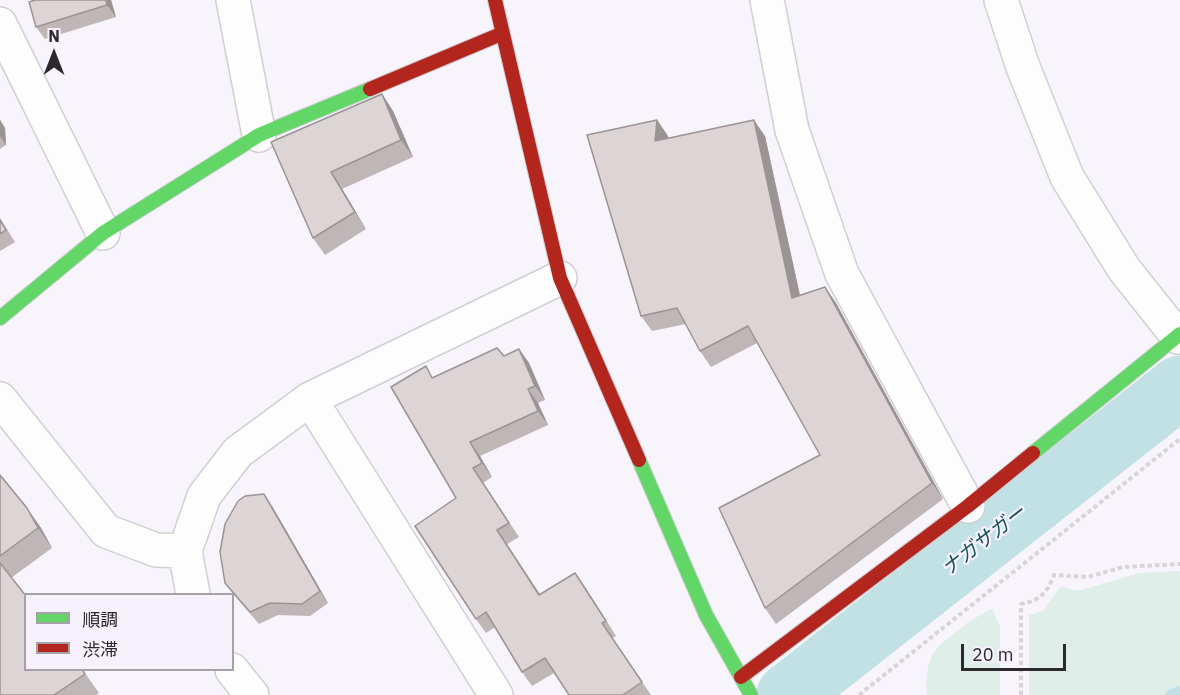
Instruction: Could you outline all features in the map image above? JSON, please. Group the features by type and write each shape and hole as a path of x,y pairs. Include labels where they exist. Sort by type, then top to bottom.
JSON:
{"street":[{"path":"233,0 259,135"},
{"path":"495,0 501,34 560,278 706,615 751,695"},
{"path":"767,0 792,130 842,274 968,506"},
{"path":"742,678 968,506 1179,335 1124,269 1067,177 1023,67 1001,0"},
{"path":"0,24 103,233"},
{"path":"0,318 103,233 259,135 501,34"},
{"path":"193,593 185,551 204,496 238,452 310,399 560,278"},
{"path":"0,399 106,531 156,550 185,551"},
{"path":"310,399 496,695"},
{"path":"234,671 252,695"}],"path":[{"path":"859,695 1180,439"},
{"path":"1021,695 1021,604 1035,602 1049,589 1053,575 1088,577 1123,567 1180,564"}],"shaded area":[{"path":"1180,571 1180,695 1029,695 1029,615 1043,611 1060,587 1078,591 1139,573"},
{"path":"992,609 1000,626 1000,695 927,695 928,668 937,648 960,628"}],"building":[{"path":"35,0 106,0 107,5 36,27 29,2"},
{"path":"382,94 401,140 331,172 355,212 313,238 271,142"},
{"path":"657,120 655,141 754,120 792,298 825,287 932,483 765,608 719,508 820,455 748,326 700,351 677,308 641,316 587,135"},
{"path":"0,220 6,230 0,234"},
{"path":"497,348 504,356 519,349 535,386 528,389 538,411 470,442 482,463 473,468 509,523 497,530 539,595 575,573 606,621 602,623 642,682 623,695 569,695 545,658 522,672 486,612 476,619 415,526 456,498 391,387 426,366 432,378"},
{"path":"0,475 27,508 38,528 0,556"},
{"path":"264,494 320,591 302,604 270,603 250,612 225,583 220,552 225,524 238,501 245,496"},
{"path":"0,563 24,593 24,671 83,671 85,674 54,695 0,695"}],"waterway":[{"name":"ナガサガー","path":"788,695 1180,387"},
{"path":"1170,695 1180,691"}],"traffic: fast":[{"path":"0,318 103,233 259,135 370,89"},
{"path":"1033,453 1180,334"},
{"path":"639,460 706,615 751,695"}],"traffic: jam":[{"path":"495,0 560,278 639,460"},
{"path":"370,89 501,34"},
{"path":"741,677 968,506 1033,453"}]}
